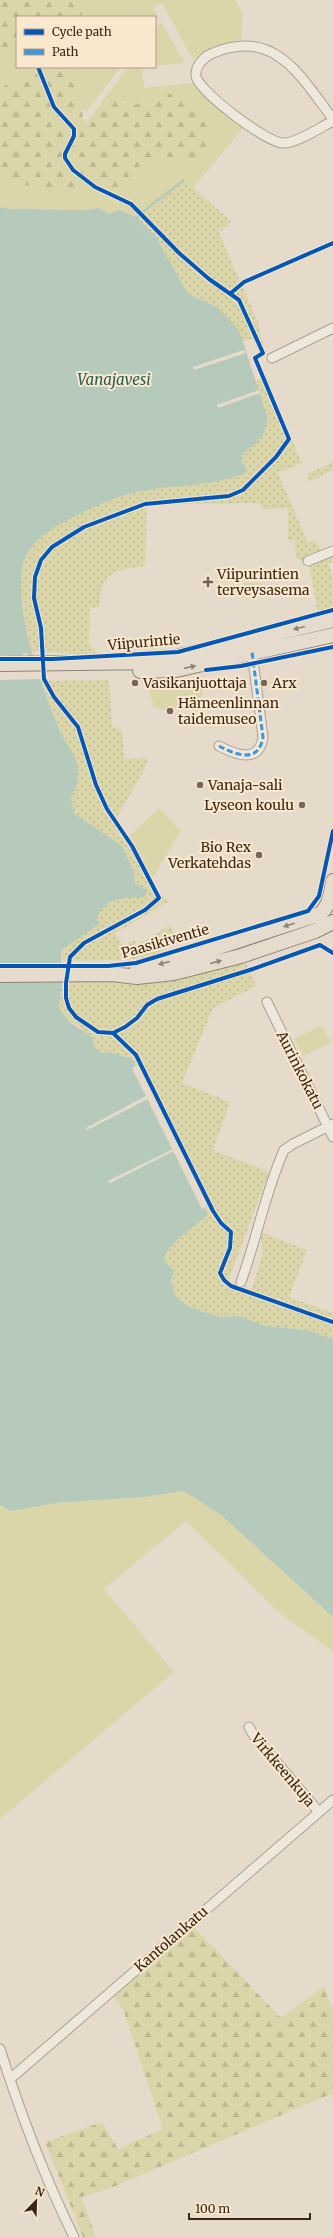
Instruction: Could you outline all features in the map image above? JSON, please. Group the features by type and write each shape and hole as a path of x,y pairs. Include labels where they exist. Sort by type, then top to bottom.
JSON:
{"main road":[{"name":"Viipurintie","path":"0,672 167,660 333,620"},
{"name":"Viipurintie","path":"0,664 162,671 176,670 333,635"},
{"name":"Paasikiventie","path":"112,974 194,955 300,922 324,910 333,881"},
{"name":"Paasikiventie","path":"0,975 112,974 137,977 174,973 241,956 332,923"}],"street":[{"path":"236,46 269,51 281,56 292,65 333,120 289,143 279,143 251,126 210,94 197,80 195,74 203,59 211,54 236,46"},
{"path":"272,358 333,328"},
{"path":"308,561 333,551"},
{"path":"219,746 231,752 244,755 255,753 262,745 263,737 252,652"},
{"name":"Aurinkokatu","path":"267,1002 330,1125 333,1137"},
{"path":"242,1282 253,1248 256,1228 284,1150 330,1125"},
{"name":"Virkkeenkuja","path":"249,1727 254,1736 318,1812"},
{"name":"Kantolankatu","path":"10,2079 333,1800"},
{"path":"0,2049 10,2079 57,2199 74,2237"}],"green space":[{"path":"0,0 90,0 81,16 16,16 16,52 10,51 0,57"},
{"path":"90,0 235,0 243,14 241,40 216,46 193,60 162,3 153,9 159,18 156,22 156,16 81,16"},
{"path":"161,22 185,63 156,66 156,29"},
{"path":"10,51 16,52 16,68 23,69 18,78 0,89 0,57"},
{"path":"23,68 77,68 83,119 87,122 110,91 121,94 136,105 141,99 148,104 156,93 172,94 191,107 208,125 207,145 198,157 145,162 122,195 113,197 104,194 16,184 0,179 0,89 18,78"},
{"path":"77,68 120,68 87,111 82,109"},
{"path":"127,68 142,68 144,88 192,83 244,127 193,188 184,181 136,217 119,210 109,214 99,208 66,210 13,209 0,207 0,179 16,184 104,194 113,197 122,195 145,162 158,160 147,104 137,105 121,94 110,91"},
{"path":"184,180 231,221 219,233 259,325 265,353 259,353 253,339 242,342 238,330 217,307 188,294 156,237 136,217"},
{"path":"264,377 269,378 270,392 302,463 278,473 308,543 316,540 321,551 307,555 308,559 301,561 296,558 295,540 288,540 288,510 286,508 262,509 261,503 147,505 145,566 124,569 111,574 106,579 103,586 100,595 99,607 90,608 89,643 101,656 31,651 22,600 21,580 22,570 27,554 38,540 54,527 72,516 112,499 158,488 208,483 244,473 246,468 241,461 243,453 254,445 268,419 256,381"},
{"path":"333,462 333,470 310,482 307,474"},
{"path":"331,555 333,561 328,564 333,575 333,608 318,612 309,566"},
{"path":"244,583 262,583 262,596 230,595 231,585 244,585"},
{"path":"109,680 112,726 122,731 124,759 148,758 145,769 117,817 156,888 168,902 115,933 123,946 134,940 137,945 170,925 178,943 152,956 126,960 62,961 63,949 97,919 103,906 124,897 135,897 141,886 135,883 134,873 123,847 74,813 71,796 77,764 61,733 40,681"},
{"path":"203,683 203,695 173,709 166,710 154,707 149,691 151,687"},
{"path":"159,808 181,831 152,879 129,837"},
{"path":"245,962 256,986 213,1008 182,1083 230,1102 213,1150 269,1172 228,1281 252,1289 263,1252 260,1232 307,1250 289,1297 333,1313 333,1339 307,1330 266,1326 232,1316 220,1317 191,1308 176,1297 171,1282 174,1276 170,1266 164,1261 166,1255 176,1242 208,1215 205,1208 207,1206 137,1065 135,1066 132,1059 119,1055 103,1054 94,1048 79,1026 68,1021 59,1008 62,981 166,980"},
{"path":"322,1025 331,1043 303,1056 294,1039"},
{"path":"184,1491 221,1515 333,1617 333,1651 282,1615 186,1521 104,1589 174,1672 0,1819 0,1505 11,1511 56,1503 145,1497"},
{"path":"194,1927 281,2018 324,1986 333,2011 333,2099 331,2094 106,2190 81,2197 96,2237 83,2237 45,2142 102,2122 118,2149 163,2129 123,2009 113,1996"}],"water":[{"name":"Vanajavesi","path":"0,207 13,209 66,210 99,208 109,214 119,210 136,217 156,237 188,294 217,307 239,330 268,419 263,435 254,445 243,453 241,461 246,468 245,473 208,483 146,490 126,495 88,510 47,532 32,546 28,552 22,569 21,591 24,616 30,642 45,694 61,733 76,761 78,773 77,782 71,796 74,813 123,847 134,873 135,883 147,891 144,897 116,900 105,906 97,919 99,924 63,949 61,953 62,981 59,1008 68,1021 92,1037 94,1048 103,1053 110,1052 132,1059 135,1066 132,1068 202,1209 205,1208 208,1215 182,1236 170,1248 166,1255 164,1261 174,1271 171,1282 176,1297 191,1308 220,1317 240,1316 266,1326 307,1330 333,1339 333,1617 221,1515 184,1491 145,1497 56,1503 11,1511 0,1505"}],"pier":[{"path":"244,350 246,353 194,370 193,367"},
{"path":"259,390 260,393 218,408 217,405"},
{"path":"24,653 28,654 29,658 35,657 41,679 0,680 0,657 20,658"},
{"path":"0,963 64,963 64,981 0,981"},
{"path":"146,1096 148,1099 87,1130 86,1128"},
{"path":"173,1149 174,1151 110,1183 108,1181"}],"waterway":[{"path":"136,217 184,180"}],"marked path":[{"path":"219,746 232,752 246,755 252,754 261,746 263,737 252,652"}],"cycle path":[{"path":"38,68 54,107 74,129 74,136 65,154 65,158 73,170 95,187 131,204 179,253 209,279 239,300 263,353 255,358 289,439 276,457 243,490 229,496 145,504 84,527 52,547 41,560 35,577 34,598 41,628 44,679 54,697 78,727 96,785 107,809 132,846 159,898 145,910 84,943 70,957 66,983 66,998 69,1008 76,1017 98,1032 113,1033 125,1027 137,1018 147,1005 157,999 253,969 320,945 333,953"},
{"path":"231,293 244,282 333,243"},
{"path":"0,659 53,659 178,652 333,610"},
{"path":"206,670 241,666 333,647"},
{"path":"0,966 108,966 136,963 308,911 319,896 333,831"},
{"path":"113,1033 136,1055 213,1211 221,1223 231,1232 230,1248 220,1273 224,1280 231,1286 333,1322"}],"place":[{"name":"Viipurintien terveysasema","path":"208,582"},
{"name":"Vasikanjuottaja","path":"135,683"},
{"name":"Arx","path":"264,683"},
{"name":"Hämeenlinnan taidemuseo","path":"170,711"},
{"name":"Vanaja-sali","path":"200,785"},
{"name":"Lyseon koulu","path":"302,805"},
{"name":"Bio Rex Verkatehdas","path":"259,855"}]}
